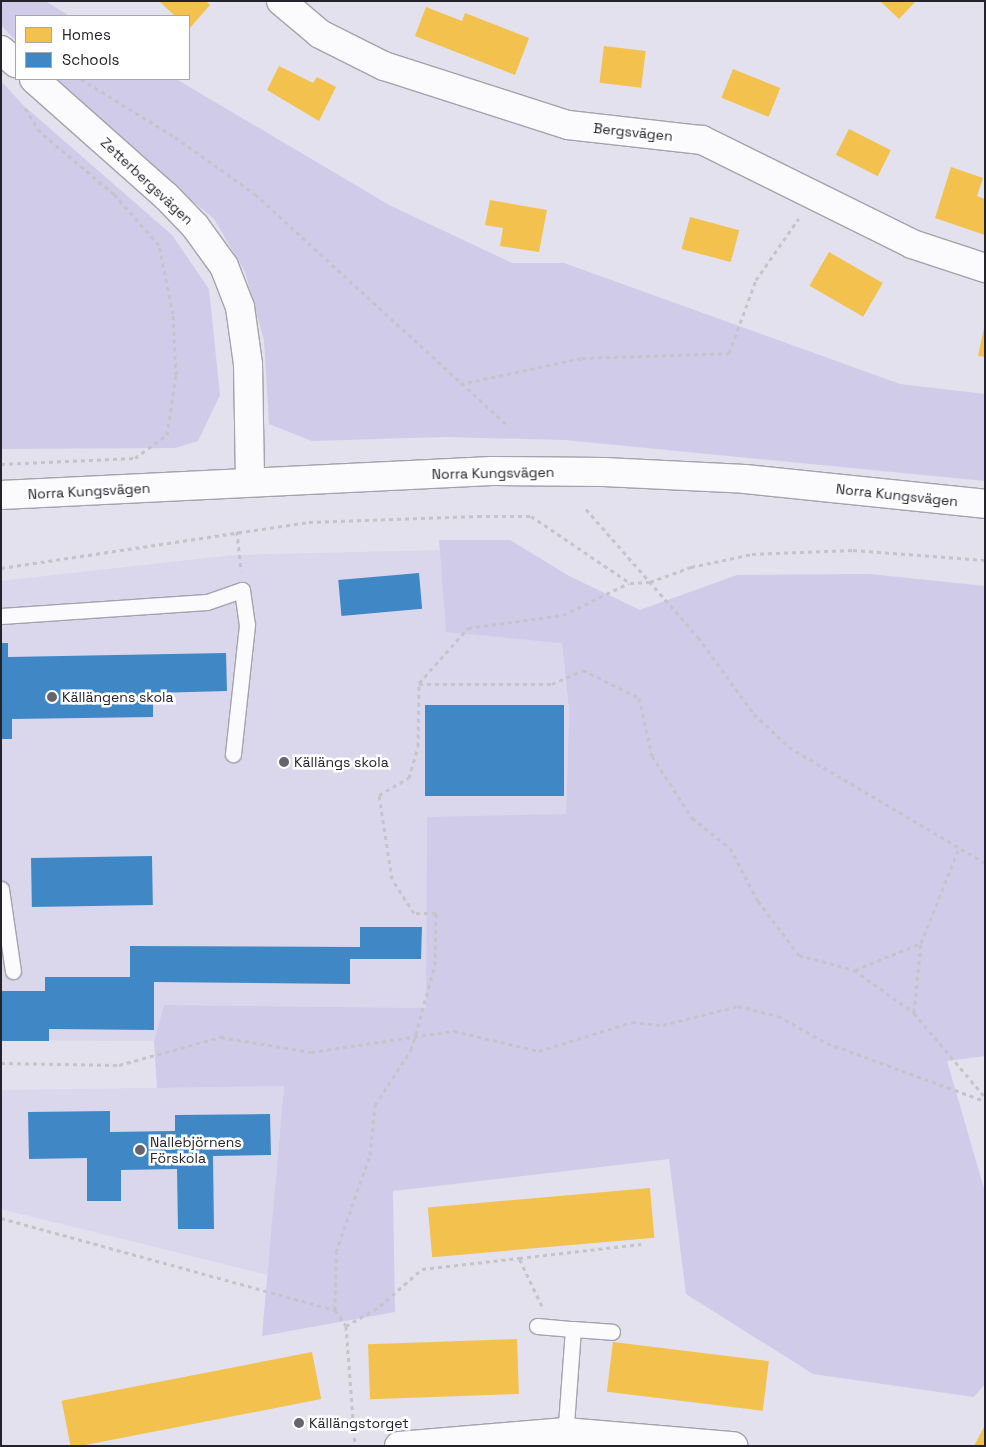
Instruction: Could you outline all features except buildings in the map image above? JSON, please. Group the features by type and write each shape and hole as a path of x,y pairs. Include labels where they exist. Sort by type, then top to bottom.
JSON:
{"street":[{"name":"Bergsvägen","path":"281,1 320,34 384,66 568,125 702,140 817,193 912,244 985,268"},
{"path":"1,50 15,62"},
{"name":"Zetterbergsvägen","path":"35,80 166,196 195,226 224,266 240,307 248,364 250,481"},
{"name":"Norra Kungsvägen","path":"1,495 250,481 491,471 604,472 745,479 985,504"},
{"path":"399,1446 564,1439 727,1445"}],"lane":[{"path":"1,616 207,602 242,590 247,625 233,754"},
{"path":"1,889 13,971"},
{"path":"544,1327 612,1332"},
{"path":"564,1439 573,1329"}],"path":[{"path":"83,80 255,194 460,384 506,424"},
{"path":"1,464 135,458 167,435 176,375 173,314 159,245 114,194 40,132 23,105"},
{"path":"460,384 582,358 729,353 756,280 817,193"},
{"path":"586,509 698,637 754,714 789,747 833,777 985,863"},
{"path":"1,568 237,531 309,522 531,516 630,583"},
{"path":"237,531 242,590"},
{"path":"355,1446 346,1326 335,1310 336,1252 370,1155 375,1105 411,1050 435,965 436,913 414,913 392,879 379,795 409,778 418,746 418,684 468,628 563,615 630,583 650,582 691,567 752,554 852,550 985,560"},
{"path":"418,684 552,684 583,670 639,698 652,756 692,818 730,848 758,901 799,955 854,970 914,1013 985,1097"},
{"path":"914,1013 921,943 959,848"},
{"path":"854,970 921,943"},
{"path":"1,1063 119,1065 222,1038 311,1052 414,1034 454,1031 539,1051 632,1022 663,1025 738,1006 778,1016 827,1043 985,1101"},
{"path":"1,1218 335,1310"},
{"path":"346,1326 380,1306 422,1269 641,1244"},
{"path":"519,1258 544,1327"}],"shaded area":[{"path":"1,1 45,1 68,15 15,15 15,40 1,25"},
{"path":"54,80 178,80 391,206 512,263 564,263 900,384 985,394 985,481 565,440 444,437 312,441 269,424 264,340 245,272 214,219 83,109"},
{"path":"1,81 23,105 172,235 209,289 220,395 198,441 175,448 1,449"},
{"path":"439,540 510,540 569,576 640,610 737,575 870,574 985,586 985,1056 947,1061 985,1192 985,1384 974,1397 813,1374 686,1294 669,1159 393,1191 395,1312 262,1336 284,1086 157,1088 154,1041 164,1005 426,1008 427,817 566,814 569,711 562,643 446,632"},
{"name":"Källängs skola","path":"440,550 446,632 562,642 569,711 566,814 427,818 426,1008 164,1005 154,1041 1,1040 1,581 234,555"},
{"name":"Nallebjörnens Förskola","path":"284,1086 268,1275 1,1209 1,1090"}],"place":[{"name":"Källängens skola","path":"52,697"},
{"name":"Källängs skola","path":"284,762"},
{"name":"Nallebjörnens Förskola","path":"140,1150"},
{"name":"Källängstorget","path":"299,1423"}]}
